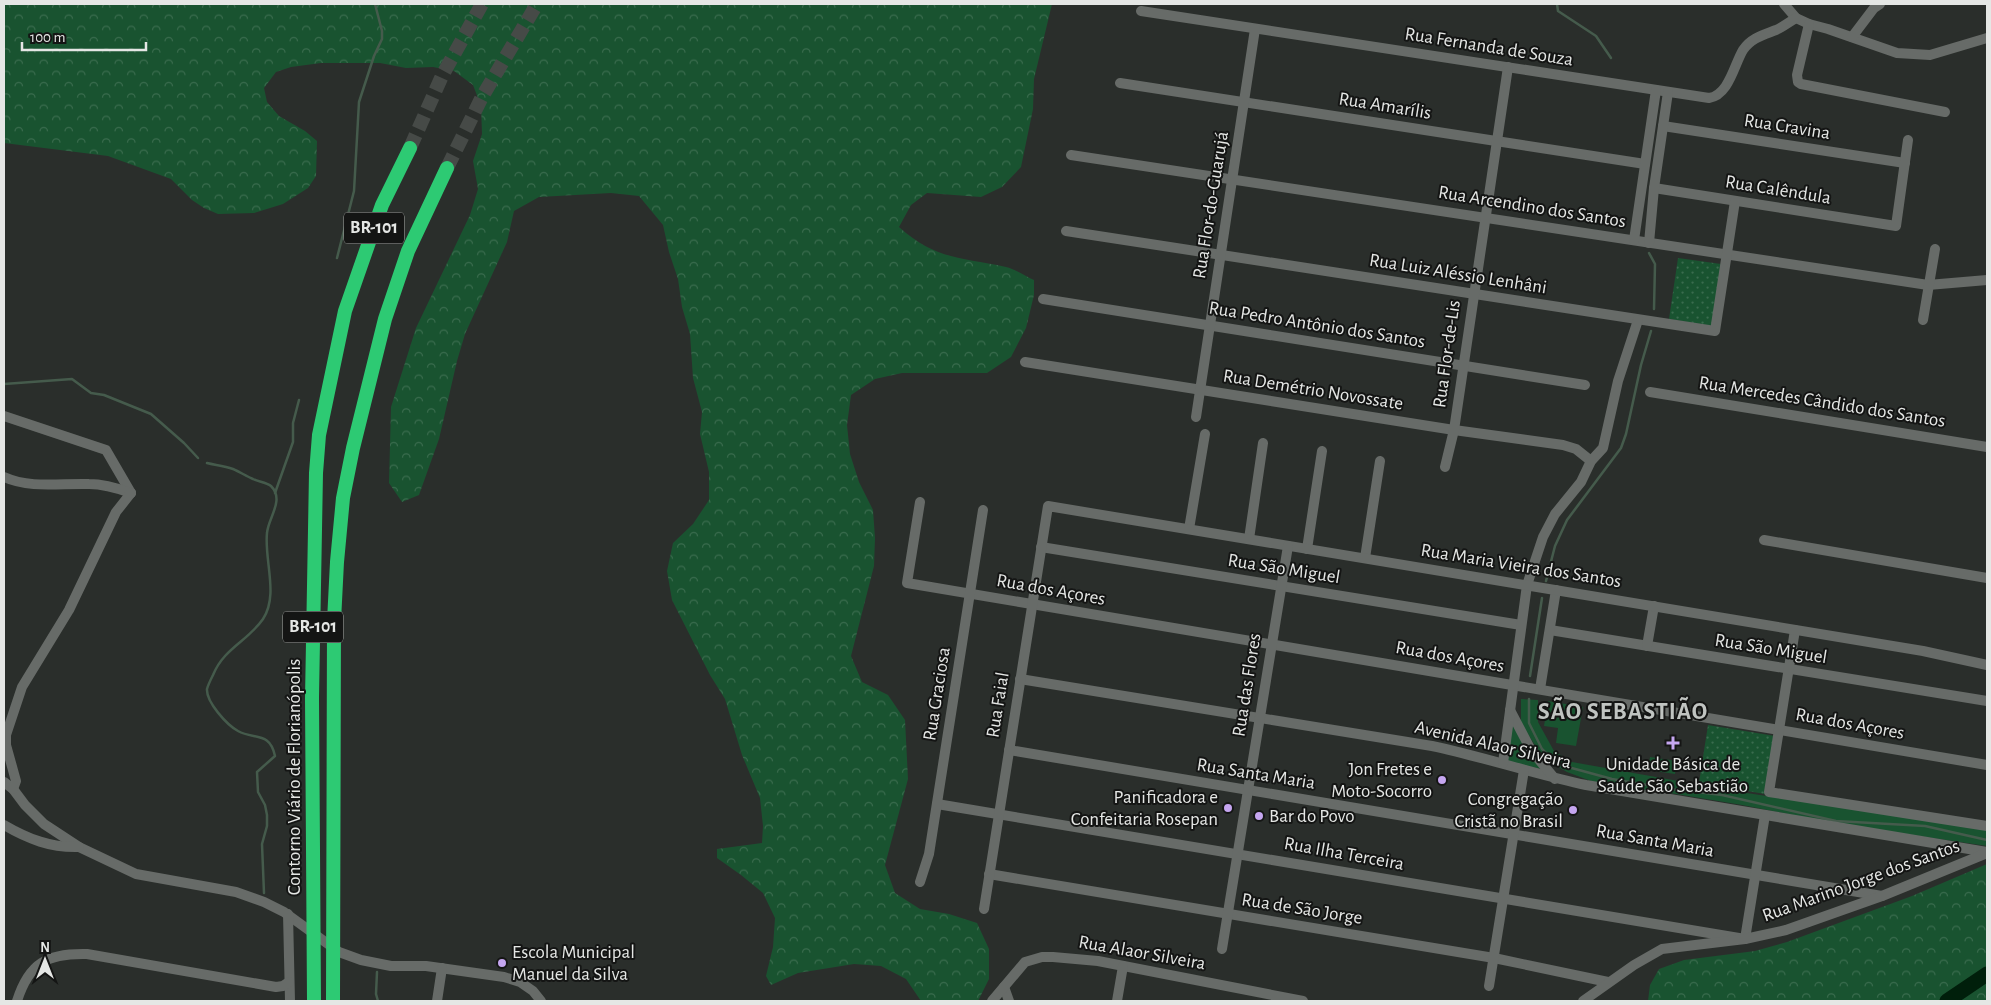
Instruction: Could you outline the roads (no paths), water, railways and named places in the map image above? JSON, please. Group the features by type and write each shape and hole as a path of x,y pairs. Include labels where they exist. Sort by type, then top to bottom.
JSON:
{"highway":[{"name":"Contorno Viário de Florianópolis","path":"314,1001 312,698 316,473 319,435 346,311 382,205 410,148"},
{"name":"Contorno Viário de Florianópolis","path":"333,1001 335,592 343,498 353,448 385,319 408,251 447,168"}],"street":[{"path":"1784,4 1796,18 1809,24 1896,53 1930,55 1987,38"},
{"path":"1852,37 1874,8 1880,4"},
{"name":"Rua Fernanda de Souza","path":"1141,11 1668,92 1715,97 1725,87 1748,43 1796,18"},
{"path":"1809,24 1797,76 1798,82 1801,84 1945,112"},
{"name":"Rua Flor-do-Guarujá","path":"1196,417 1255,29"},
{"name":"Rua Flor-de-Lis","path":"1445,467 1454,430 1508,67"},
{"name":"Rua Amarílis","path":"1120,83 1645,164"},
{"path":"1634,240 1656,90"},
{"path":"1650,243 1654,188 1668,92"},
{"name":"Rua Cravina","path":"1663,126 1905,163"},
{"path":"1905,163 1908,140"},
{"name":"Rua Arcendino dos Santos","path":"1071,155 1928,285 1987,280"},
{"name":"Rua Calêndula","path":"1654,188 1896,226 1905,163"},
{"name":"Rua Luiz Aléssio Lenhâni","path":"1066,231 1715,331 1735,201"},
{"path":"1923,320 1934,249"},
{"name":"Rua Pedro Antônio dos Santos","path":"1043,299 1585,385"},
{"path":"1503,763 1527,585 1543,537 1556,514 1581,482 1591,462 1603,448 1618,381 1638,320"},
{"name":"Rua Demétrio Novossate","path":"1024,362 1563,446 1576,449 1591,462"},
{"name":"Rua Mercedes Cândido dos Santos","path":"1650,392 1987,447"},
{"path":"4,416 106,450 131,493"},
{"path":"1189,529 1205,434"},
{"path":"1248,539 1263,443"},
{"path":"1307,549 1322,452"},
{"path":"1365,558 1380,461"},
{"path":"4,477 24,485 90,484 109,486 131,493"},
{"path":"13,789 16,781 6,745 6,735 22,687 70,610 116,512 131,493"},
{"name":"Rua dos Açores","path":"920,502 907,583 1987,764"},
{"name":"Rua Maria Vieira dos Santos","path":"1048,506 1942,654 1987,666"},
{"name":"Rua Faial","path":"984,909 1048,506"},
{"name":"Rua Graciosa","path":"920,882 927,865 983,510"},
{"path":"1764,540 1987,578"},
{"name":"Rua das Flores","path":"1222,949 1288,546"},
{"name":"Rua São Miguel","path":"1041,547 1521,626"},
{"path":"1540,690 1556,590"},
{"path":"1647,646 1654,606"},
{"name":"Rua São Miguel","path":"1550,630 1987,702"},
{"path":"1795,630 1769,792 1987,826"},
{"name":"Avenida Alaor Silveira","path":"1020,679 1432,746 1555,778 1765,816 1987,853"},
{"path":"1510,709 1531,750 1555,778"},
{"name":"Rua Santa Maria","path":"1009,750 1882,896"},
{"path":"1489,986 1524,770"},
{"path":"4,782 13,789 24,805 44,824 79,847 136,874 236,892 264,902 288,914 339,952 361,960 391,966 426,966 504,977 520,982 533,991 541,1001"},
{"name":"Rua Ilha Terceira","path":"937,804 1745,939"},
{"path":"1745,939 1765,816"},
{"path":"4,825 29,839 45,844 79,847"},
{"name":"Rua Marino Jorge dos Santos","path":"1583,1001 1648,955 1662,949 1745,939 1786,930 1882,896 1987,853"},
{"name":"Rua de São Jorge","path":"989,874 1494,958 1608,982"},
{"path":"288,914 290,1001"},
{"path":"17,1001 24,981 40,962 69,954 87,954 276,987 283,986 289,982"},
{"name":"Rua Alaor Silveira","path":"992,1001 1025,962 1042,957 1072,958 1123,966 1303,1001"},
{"path":"1117,1001 1123,966"},
{"path":"437,1001 442,968"},
{"path":"1004,987 1010,1001"}],"waterway":[{"path":"337,258 354,191 359,102 374,56 382,39 382,31 375,4"},
{"path":"1557,4 1558,11 1596,36 1611,58"},
{"path":"1649,253 1655,264 1654,309"},
{"path":"1546,581 1555,546 1567,520 1621,448 1651,331"},
{"path":"4,384 72,379 91,393 104,395 151,414 198,458"},
{"path":"275,493 293,442 293,423 299,400"},
{"path":"207,463 233,469 269,485 275,491 276,497 275,509 267,533 271,588 268,610 257,627 223,658 207,689 213,706 228,724 244,734 265,739 273,748 275,756 257,772 258,792 265,805 267,815 267,826 262,844 264,893"},
{"path":"1530,676 1542,598"},
{"path":"1529,699 1529,723 1542,749 1557,764 1612,779 1722,795 1836,821 1925,826 1987,840"},
{"path":"377,972 376,994 378,1001"},
{"path":"1947,1001 1987,974"}],"tunnel":[{"path":"410,148 442,76 482,4"},
{"path":"447,168 482,97 537,4"}],"place":[{"name":"Unidade Básica de Saúde São Sebastião","path":"1673,743"},
{"name":"Jon Fretes e Moto-Socorro","path":"1442,780"},
{"name":"Panificadora e Confeitaria Rosepan","path":"1228,808"},
{"name":"Congregação Cristã no Brasil","path":"1573,810"},
{"name":"Bar do Povo","path":"1259,816"},
{"name":"Escola Municipal Manuel da Silva","path":"502,963"}],"district":[{"name":"SÃO SEBASTIÃO","path":"1623,712"}]}
